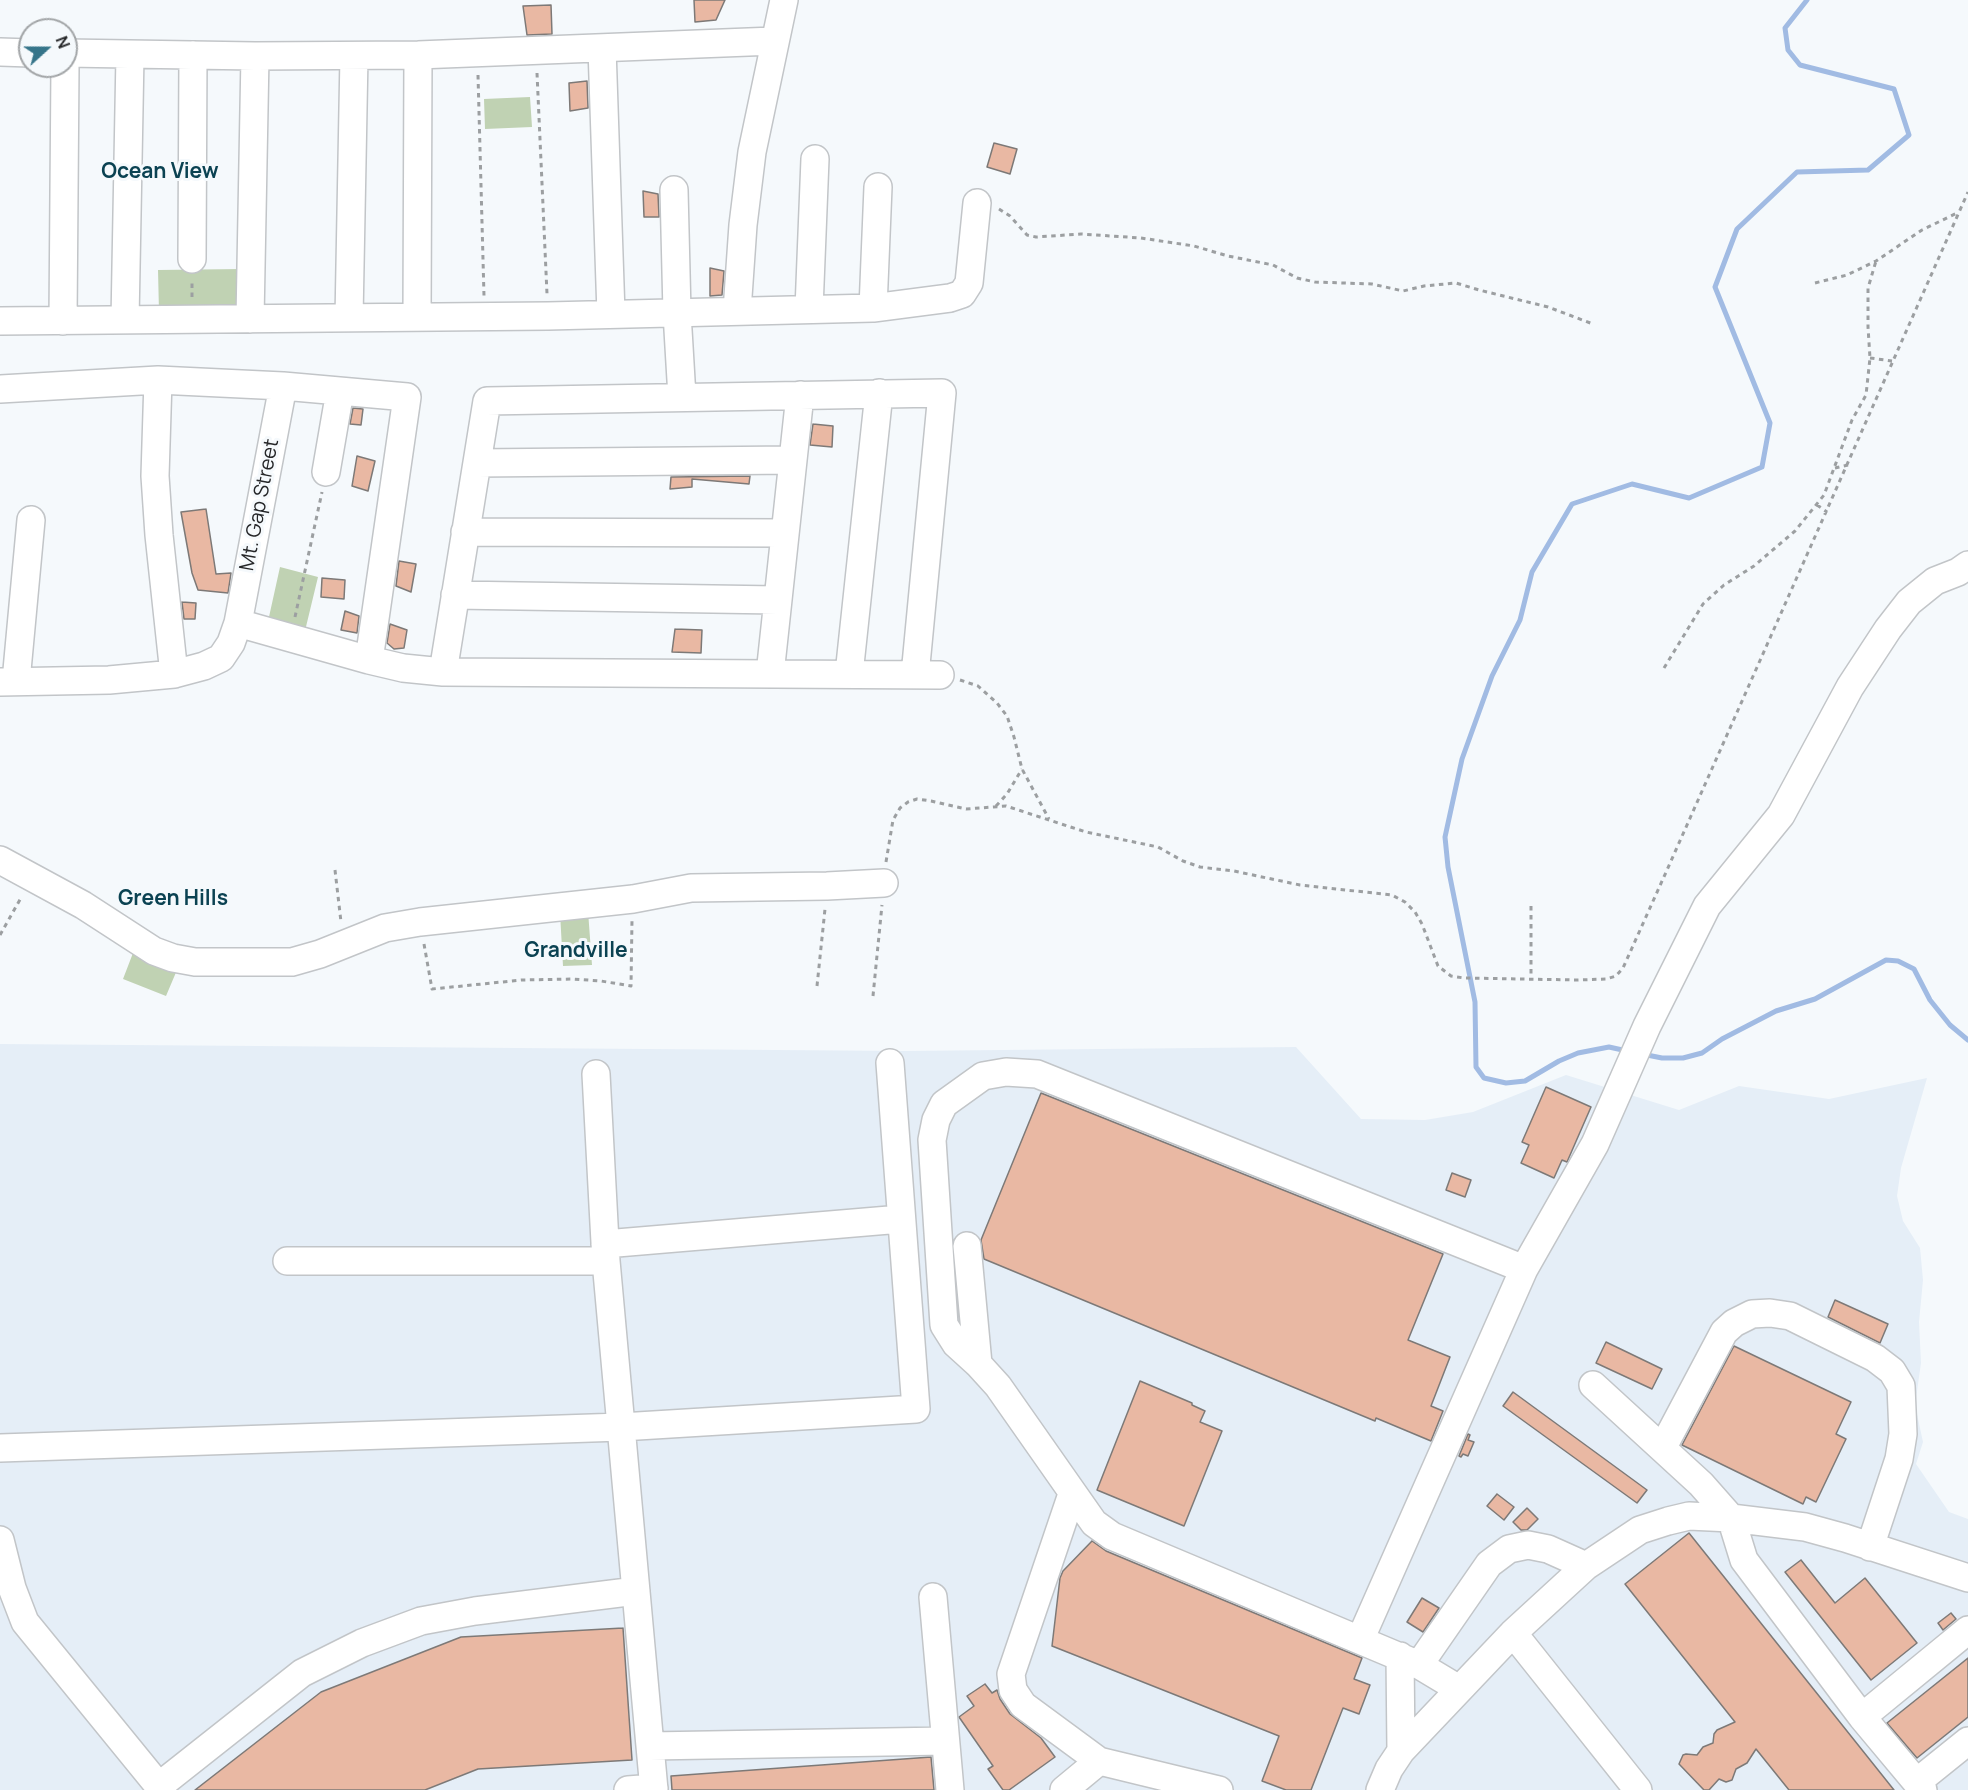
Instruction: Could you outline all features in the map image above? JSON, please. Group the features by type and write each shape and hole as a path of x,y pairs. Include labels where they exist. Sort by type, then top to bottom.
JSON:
{"street":[{"path":"737,311 743,225 752,152 784,0"},
{"path":"78,53 418,55 774,41"},
{"path":"602,48 611,314"},
{"path":"0,52 18,53"},
{"path":"125,320 130,55"},
{"path":"192,264 193,55"},
{"path":"417,317 418,55"},
{"path":"250,319 255,56"},
{"path":"349,318 354,56"},
{"path":"63,321 65,78"},
{"path":"809,309 815,159"},
{"path":"873,308 878,187"},
{"path":"674,190 682,397"},
{"path":"0,321 548,316 873,308 950,298 962,294 969,283 977,203"},
{"path":"158,380 155,476 174,674"},
{"path":"0,389 158,380 283,386 407,397 369,660"},
{"name":"Mt. Gap Street","path":"8,682 109,680 174,674 204,666 221,658 231,643 238,623 283,386"},
{"path":"326,472 340,391"},
{"path":"849,674 879,393"},
{"path":"238,623 369,660 403,668 443,672 928,675 942,393 487,401 443,672"},
{"path":"770,674 800,395"},
{"path":"477,463 793,460"},
{"path":"8,682 31,520"},
{"path":"465,532 785,533"},
{"path":"1360,1640 1524,1269 1595,1144 1647,1026 1707,906 1781,815 1850,687 1888,629 1909,602 1935,581 1958,572 1968,565"},
{"path":"455,595 777,600"},
{"path":"0,860 83,905 136,940 173,958 195,962 292,962 320,954 385,928 420,922 633,900 691,888 884,883"},
{"path":"0,1448 621,1427 916,1409 890,1063"},
{"path":"1458,1689 1410,1660 1112,1536 1094,1524 998,1386 956,1344 944,1325 932,1140 936,1120 944,1104 983,1076 1006,1072 1037,1074 1524,1269"},
{"path":"596,1074 606,1252 650,1746 646,1789"},
{"path":"287,1261 606,1252 902,1219"},
{"path":"967,1246 978,1364"},
{"path":"1662,1447 1724,1332 1734,1323 1752,1314 1770,1313 1790,1316 1801,1321 1875,1358 1892,1371 1901,1386 1903,1434 1899,1459 1870,1547"},
{"path":"1593,1385 1701,1484 1731,1518 1744,1560 1862,1717 1920,1786 1968,1741"},
{"path":"1072,1494 1011,1674 1013,1690 1023,1705 1099,1761 1220,1790"},
{"path":"1380,1790 1389,1769 1401,1751 1513,1633 1586,1566 1640,1530 1689,1516 1731,1518 1804,1527 1968,1578"},
{"path":"0,1540 12,1588 25,1622 161,1788 302,1673 362,1643 422,1621 475,1611 636,1591"},
{"path":"1401,1751 1410,1660 1489,1564 1509,1549 1528,1545 1548,1549 1586,1566"},
{"path":"933,1597 950,1790"},
{"path":"1862,1717 1968,1630"},
{"path":"1513,1633 1638,1790"},
{"path":"650,1746 945,1741"},
{"path":"1064,1790 1099,1761"}],"path":[{"path":"536,50 548,316"},
{"path":"477,52 484,316"},
{"path":"873,996 884,883 893,820 900,808 917,799 966,809 1006,807 1086,832 1158,846 1183,861 1200,867 1234,871 1300,885 1392,896 1405,902 1415,912 1438,966 1451,976 1531,980 1606,979 1616,976 1623,968 1968,192"},
{"path":"977,203 1003,211 1027,235 1036,237 1081,234 1141,238 1194,246 1273,265 1297,278 1315,282 1372,284 1403,291 1424,286 1456,283 1479,291 1548,307 1593,324"},
{"path":"1815,284 1847,275 1876,261 1922,230 1959,212"},
{"path":"1664,668 1703,604 1724,585 1755,566 1795,531 1824,495 1852,420 1866,395 1870,358 1868,288 1876,261"},
{"path":"192,264 192,301"},
{"path":"1870,358 1892,361"},
{"path":"1834,468 1848,465"},
{"path":"294,620 326,472"},
{"path":"1817,505 1827,512"},
{"path":"928,675 956,678 978,686 997,703 1007,716 1022,769 1050,820"},
{"path":"996,806 1007,794 1022,769"},
{"path":"335,870 343,944"},
{"path":"0,935 32,878"},
{"path":"817,986 827,886"},
{"path":"420,922 432,989 522,980 573,979 631,986 633,900"},
{"path":"1531,906 1531,980"}],"shaded area":[{"path":"0,1044 905,1051 1296,1047 1361,1119 1425,1120 1473,1112 1566,1075 1679,1110 1739,1086 1829,1099 1927,1078 1901,1168 1897,1196 1903,1221 1920,1248 1923,1280 1919,1322 1921,1363 1915,1405 1923,1442 1916,1464 1949,1512 1968,1519 1968,1790 0,1790"}],"green space":[{"path":"530,97 532,127 485,129 484,99"},
{"path":"242,269 242,312 159,312 158,270"},
{"path":"280,567 318,577 304,635 267,626"},
{"path":"588,911 592,965 563,966 560,913"},
{"path":"133,953 177,970 166,996 123,979"}],"building":[{"path":"694,0 725,0 716,20 695,22"},
{"path":"551,5 552,34 527,35 523,6"},
{"path":"587,81 588,108 570,111 569,83"},
{"path":"994,143 1017,149 1010,174 987,167"},
{"path":"643,191 658,194 659,217 644,217"},
{"path":"710,268 724,271 722,295 710,296"},
{"path":"353,408 363,409 361,425 350,424"},
{"path":"813,424 833,426 832,447 810,445"},
{"path":"357,456 375,461 368,491 352,486"},
{"path":"750,476 749,484 692,479 692,487 670,489 671,477"},
{"path":"206,509 216,574 231,573 228,593 198,590 192,573 181,512"},
{"path":"399,561 416,564 411,592 396,586"},
{"path":"322,578 345,580 344,599 321,597"},
{"path":"182,602 196,603 195,619 184,619"},
{"path":"345,611 359,616 357,633 341,630"},
{"path":"390,624 407,630 404,648 394,649 387,643"},
{"path":"675,629 702,630 701,653 672,652"},
{"path":"1546,1087 1591,1107 1567,1162 1562,1160 1554,1178 1521,1163 1529,1145 1522,1142"},
{"path":"1041,1093 1443,1254 1408,1340 1450,1357 1431,1406 1443,1411 1431,1441 1376,1418 1375,1421 984,1259 981,1240"},
{"path":"1452,1173 1471,1180 1465,1197 1446,1190"},
{"path":"1835,1300 1888,1324 1880,1343 1828,1317"},
{"path":"1606,1342 1662,1369 1652,1389 1596,1363"},
{"path":"1734,1346 1851,1402 1836,1434 1846,1439 1816,1502 1806,1497 1803,1504 1682,1445"},
{"path":"1140,1381 1192,1403 1205,1411 1200,1422 1222,1431 1184,1526 1097,1490"},
{"path":"1513,1392 1647,1490 1637,1503 1503,1406"},
{"path":"1468,1434 1470,1435 1468,1440 1474,1442 1468,1456 1463,1454 1461,1457 1459,1456"},
{"path":"1497,1494 1514,1507 1504,1520 1487,1506"},
{"path":"1527,1508 1538,1519 1527,1530 1521,1530 1513,1522"},
{"path":"1689,1533 1894,1790 1789,1790 1756,1749 1747,1763 1736,1769 1732,1780 1726,1782 1719,1779 1709,1790 1704,1790 1679,1764 1683,1755 1697,1755 1703,1747 1713,1743 1717,1730 1735,1722 1625,1584"},
{"path":"1092,1541 1106,1551 1362,1658 1354,1679 1370,1685 1359,1714 1343,1708 1311,1790 1286,1790 1262,1781 1279,1736 1052,1646 1060,1578 1063,1571"},
{"path":"1801,1560 1835,1603 1865,1578 1917,1643 1871,1680 1785,1572"},
{"path":"1422,1598 1439,1608 1423,1632 1407,1622"},
{"path":"1951,1613 1956,1619 1943,1630 1938,1623"},
{"path":"623,1628 632,1760 478,1769 425,1790 195,1790 321,1692 461,1637"},
{"path":"1968,1658 1968,1717 1917,1758 1887,1723"},
{"path":"985,1684 992,1693 997,1690 1010,1714 1041,1738 1055,1757 1009,1790 1003,1790 988,1769 993,1766 959,1717 974,1706 967,1696"},
{"path":"931,1757 934,1790 672,1790 671,1776"}],"waterway":[{"path":"1627,1051 1609,1047 1578,1053 1559,1061 1525,1081 1506,1083 1484,1078 1476,1067 1475,1002 1448,867 1445,837 1462,759 1492,676 1520,620 1532,572 1572,504 1632,484 1689,498 1762,467 1770,423 1715,287 1737,229 1797,172 1868,170 1909,135 1894,89 1800,65 1788,50 1785,28 1807,0"},
{"path":"1642,1054 1662,1058 1683,1058 1702,1053 1722,1039 1776,1011 1815,999 1886,960 1898,961 1914,969 1930,1000 1950,1025 1968,1040"}],"district":[{"name":"Ocean View","path":"160,172"},
{"name":"Green Hills","path":"173,899"},
{"name":"Grandville","path":"576,951"}]}
